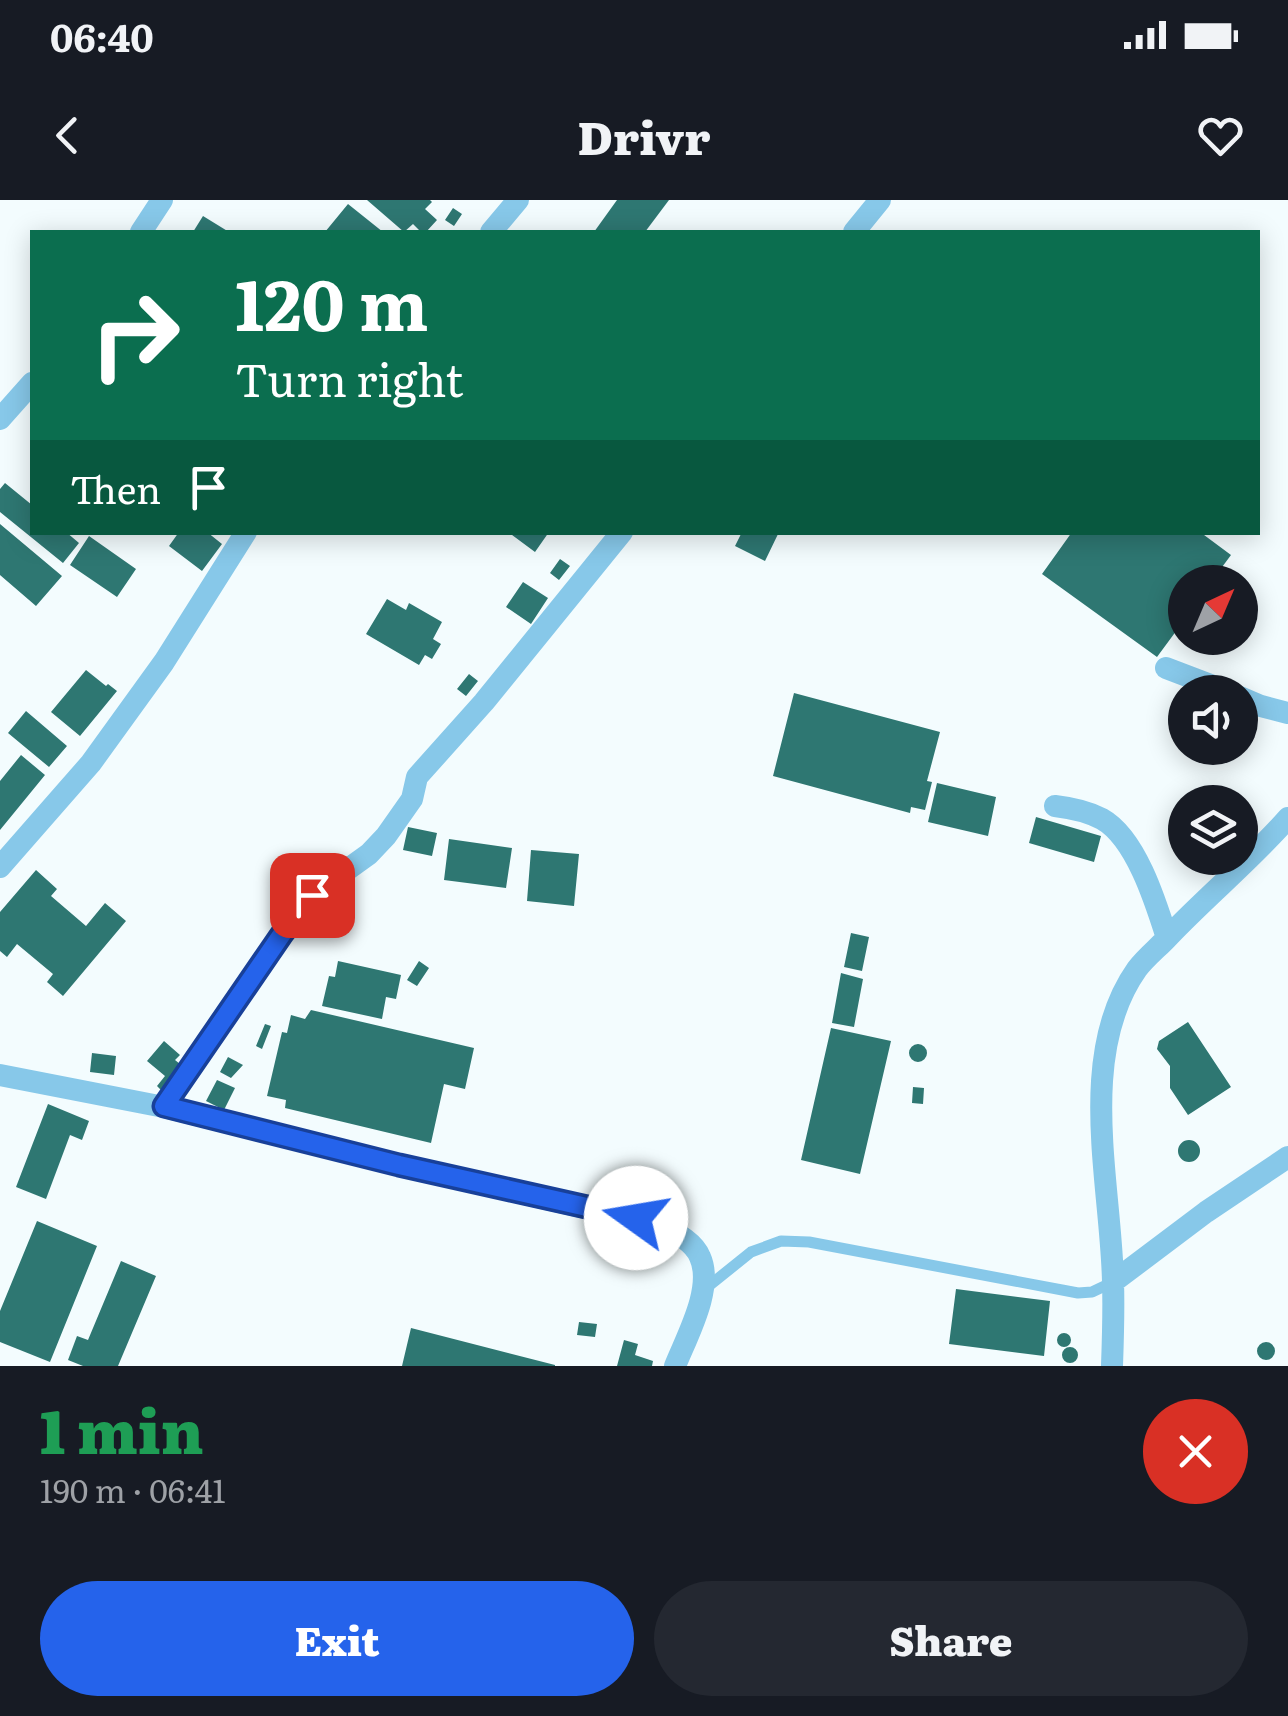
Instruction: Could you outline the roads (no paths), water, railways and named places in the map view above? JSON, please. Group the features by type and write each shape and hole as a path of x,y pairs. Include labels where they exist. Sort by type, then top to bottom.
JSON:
{"street":[{"path":"142,230 162,200"},
{"path":"493,230 518,200"},
{"path":"856,230 880,200"},
{"path":"0,420 30,386"},
{"path":"0,866 91,763 164,662 244,535"},
{"path":"164,1106 312,895 369,854 386,836 412,800 417,777 484,702 620,535"},
{"path":"1166,668 1185,675"},
{"path":"1258,705 1288,713"},
{"path":"1055,806 1077,808 1120,832 1155,902 1167,938"},
{"path":"1112,1366 1113,1282 1102,1119 1105,1055 1116,1010 1138,969 1288,818"},
{"path":"0,1075 164,1106 663,1226 685,1238 700,1256 705,1288 675,1366"},
{"path":"1113,1282 1288,1157"}],"lane":[{"path":"705,1288 750,1252 781,1241 809,1242 1078,1293 1092,1292 1113,1282"}]}
